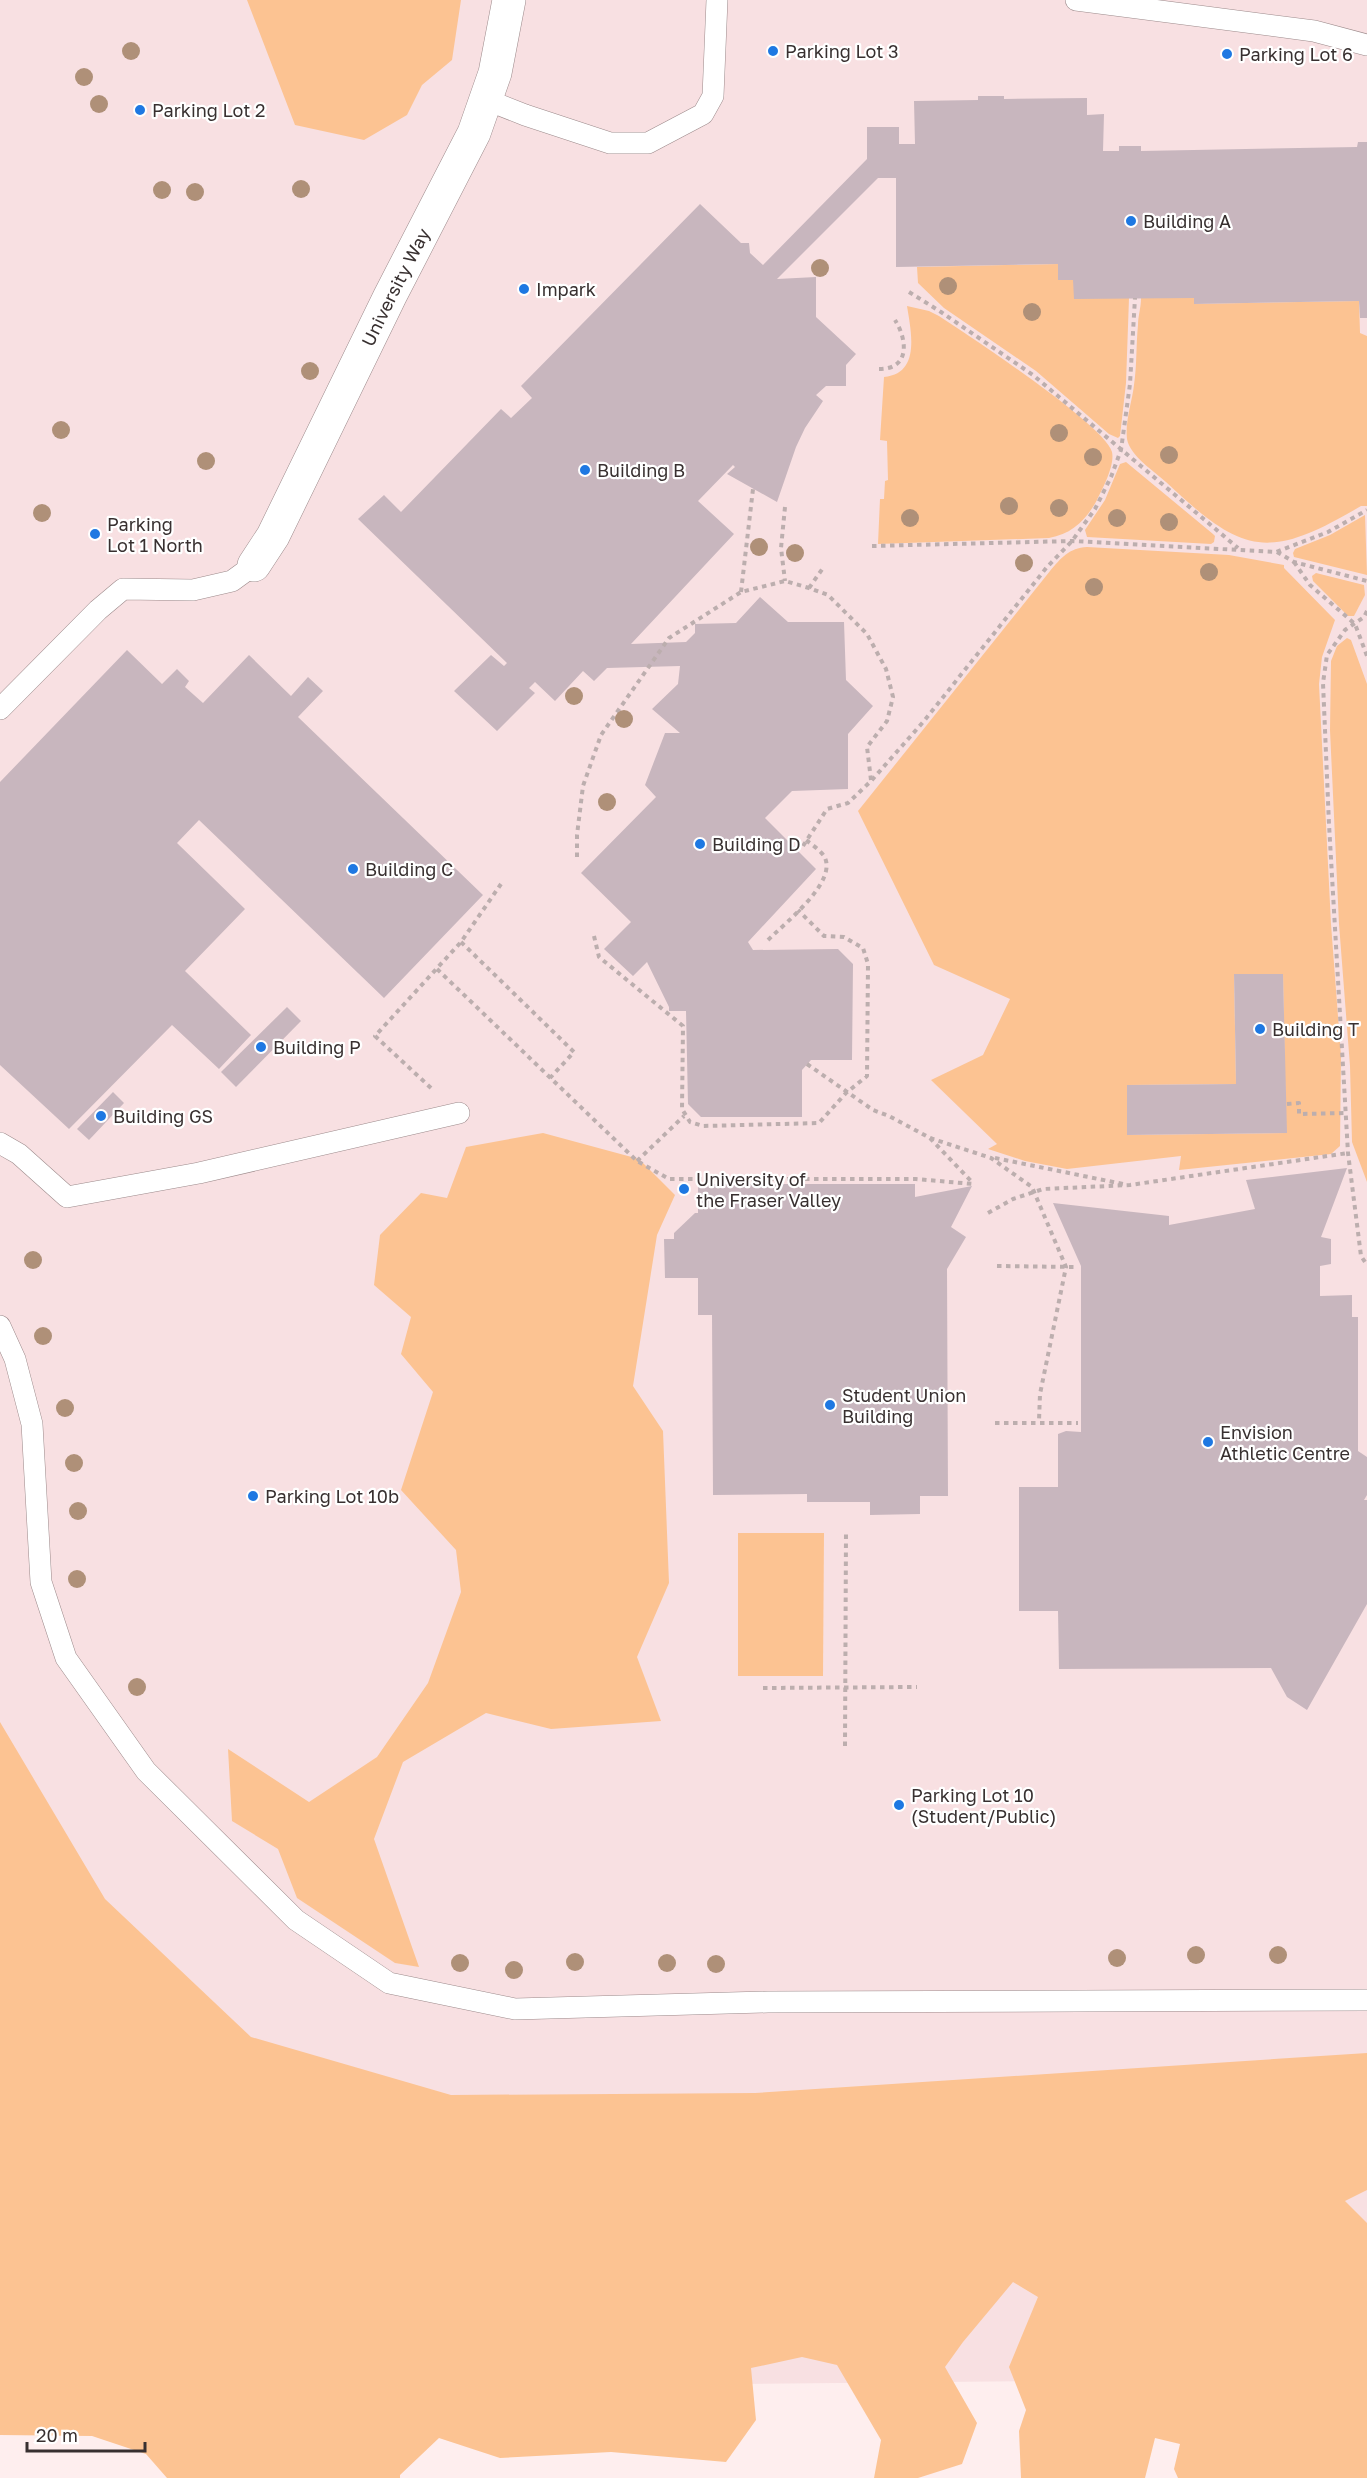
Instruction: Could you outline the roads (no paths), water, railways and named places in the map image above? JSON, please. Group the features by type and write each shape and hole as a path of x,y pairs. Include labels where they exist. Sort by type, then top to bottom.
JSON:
{"street":[{"name":"University Way","path":"254,565 273,536 390,296 474,133 487,100 505,31 509,0"}],"lane":[{"path":"487,100 610,143 648,143 703,114 713,96 717,0"},
{"path":"1076,0 1314,31 1367,45"},
{"path":"0,709 98,610 123,589 193,590 232,581 254,565"},
{"path":"0,1143 19,1154 67,1197 199,1173 459,1113"},
{"path":"0,1326 15,1359 32,1424 41,1582 66,1658 146,1771 296,1920 389,1983 515,2009 768,2002 1367,2000"}],"place":[{"name":"Parking Lot 3","path":"773,51"},
{"name":"Parking Lot 6","path":"1227,54"},
{"name":"Parking Lot 2","path":"140,110"},
{"name":"Building A","path":"1131,221"},
{"name":"Impark","path":"524,289"},
{"name":"Building B","path":"585,470"},
{"name":"Parking Lot 1 North","path":"95,534"},
{"name":"Building D","path":"700,844"},
{"name":"Building C","path":"353,869"},
{"name":"Building T","path":"1260,1029"},
{"name":"Building P","path":"261,1047"},
{"name":"Building GS","path":"101,1116"},
{"name":"University of the Fraser Valley","path":"684,1189"},
{"name":"Student Union Building","path":"830,1405"},
{"name":"Envision Athletic Centre","path":"1208,1442"},
{"name":"Parking Lot 10b","path":"253,1496"},
{"name":"Parking Lot 10 (Student/Public)","path":"899,1805"}]}
